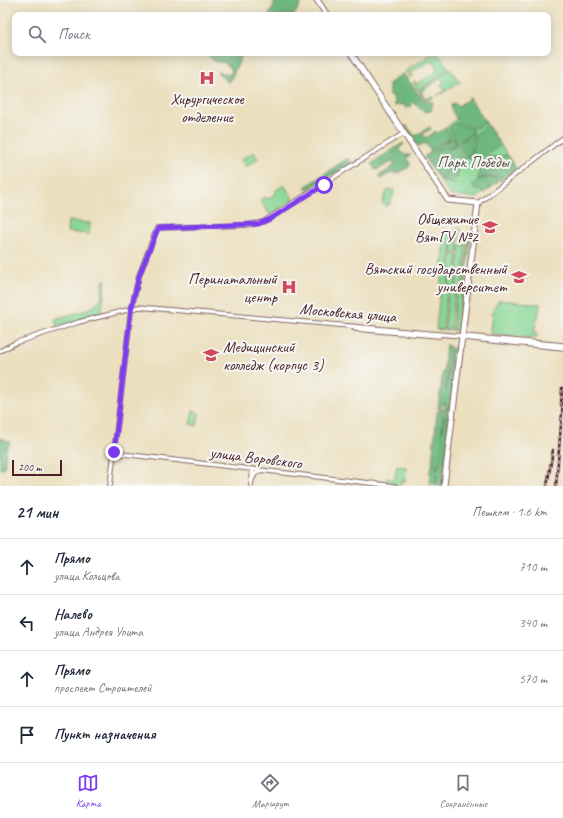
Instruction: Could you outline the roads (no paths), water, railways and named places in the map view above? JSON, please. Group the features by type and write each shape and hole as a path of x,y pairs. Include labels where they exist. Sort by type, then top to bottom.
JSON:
{"highway":[{"path":"317,0 325,12"},
{"path":"353,56 448,200 478,203 445,486"}],"main road":[{"path":"110,486 131,310 139,276 158,228 248,225 263,222 404,132"},
{"path":"478,203 563,138"},
{"name":"Московская улица","path":"0,351 16,342 79,322 131,310 147,308 563,346"},
{"name":"улица Воровского","path":"114,453 395,486"},
{"path":"251,486 253,469"},
{"path":"252,480 257,473 265,471"}],"railway":[{"path":"561,405 562,388"},
{"path":"556,486 563,400"},
{"path":"547,486 553,450"}],"place":[{"name":"Хирургическое отделение","path":"207,78"},
{"name":"Общежитие ВятГУ №2","path":"490,227"},
{"name":"Вятский государственный университет","path":"519,277"},
{"name":"Перинатальный центр","path":"289,287"},
{"name":"Медицинский колледж (корпус 3)","path":"211,355"}],"park label":[{"name":"Парк Победы","path":"473,161"}]}
